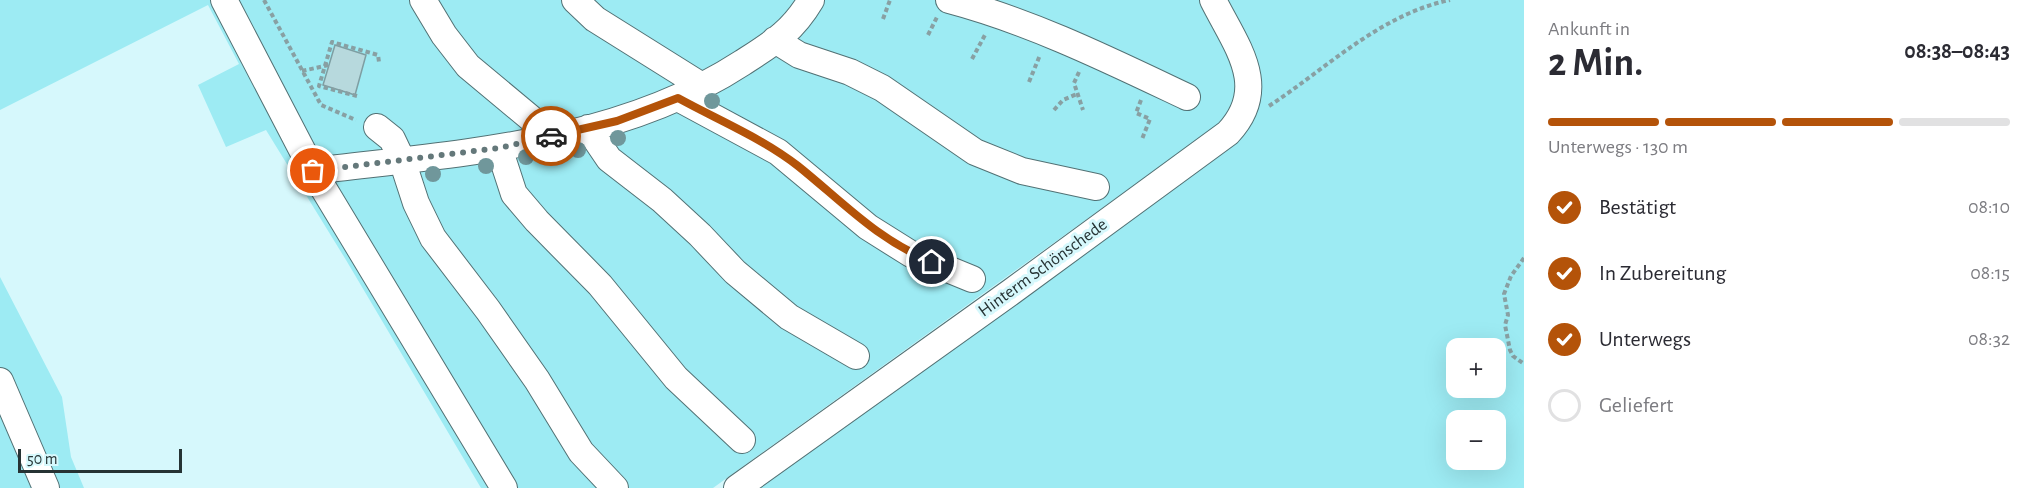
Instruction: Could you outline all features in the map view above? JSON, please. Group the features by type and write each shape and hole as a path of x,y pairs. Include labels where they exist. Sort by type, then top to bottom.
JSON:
{"street":[{"path":"224,0 313,171 504,488"},
{"path":"423,0 444,35 468,66 552,136"},
{"path":"574,0 595,19 702,86"},
{"path":"313,171 499,148 617,121 678,98 729,72 776,40 797,22 812,0"},
{"path":"949,0 1034,27 1186,97"},
{"name":"Hinterm Schönschede","path":"736,488 1011,292 1228,133 1246,107 1249,75 1213,0"},
{"path":"776,40 799,55 850,72 882,88 975,152 1022,171 1096,187"},
{"path":"678,98 778,152 868,227 911,254 972,279"},
{"path":"377,127 392,139 402,160 416,203 433,238 525,363 580,452 615,488"},
{"path":"588,128 609,159 685,221 735,272 789,316 856,356"},
{"path":"499,148 514,194 600,285 676,378 742,440"},
{"path":"0,381 46,488"}],"path":[{"path":"264,0 321,105 377,127"},
{"path":"883,20 890,0"},
{"path":"1235,125 1285,96 1326,65 1395,21 1421,7 1450,0"},
{"path":"357,96 319,86 332,42 378,55 379,62"},
{"path":"1083,110 1074,83 1089,51"},
{"path":"302,71 327,65"},
{"path":"1142,139 1150,119 1136,113 1150,80"},
{"path":"1054,110 1063,100 1077,94"},
{"path":"1524,258 1511,276 1504,294 1508,315 1505,325 1510,350 1513,356 1524,364"}],"shaded area":[{"path":"0,0 1200,0 1239,75 1238,107 1219,124 713,488 481,488 266,130 226,147 198,85 239,64 208,5 0,110"},
{"path":"1223,0 1524,0 1524,488 753,488 1244,130"},
{"path":"0,277 62,397 71,457 84,488 0,488"}],"building":[{"path":"335,45 366,55 355,95 323,85"}],"way so far":[{"path":"313,171 499,148 551,136"}],"route":[{"path":"551,136 617,121 678,98 778,152 798,166 868,227 911,254 932,262"}]}
